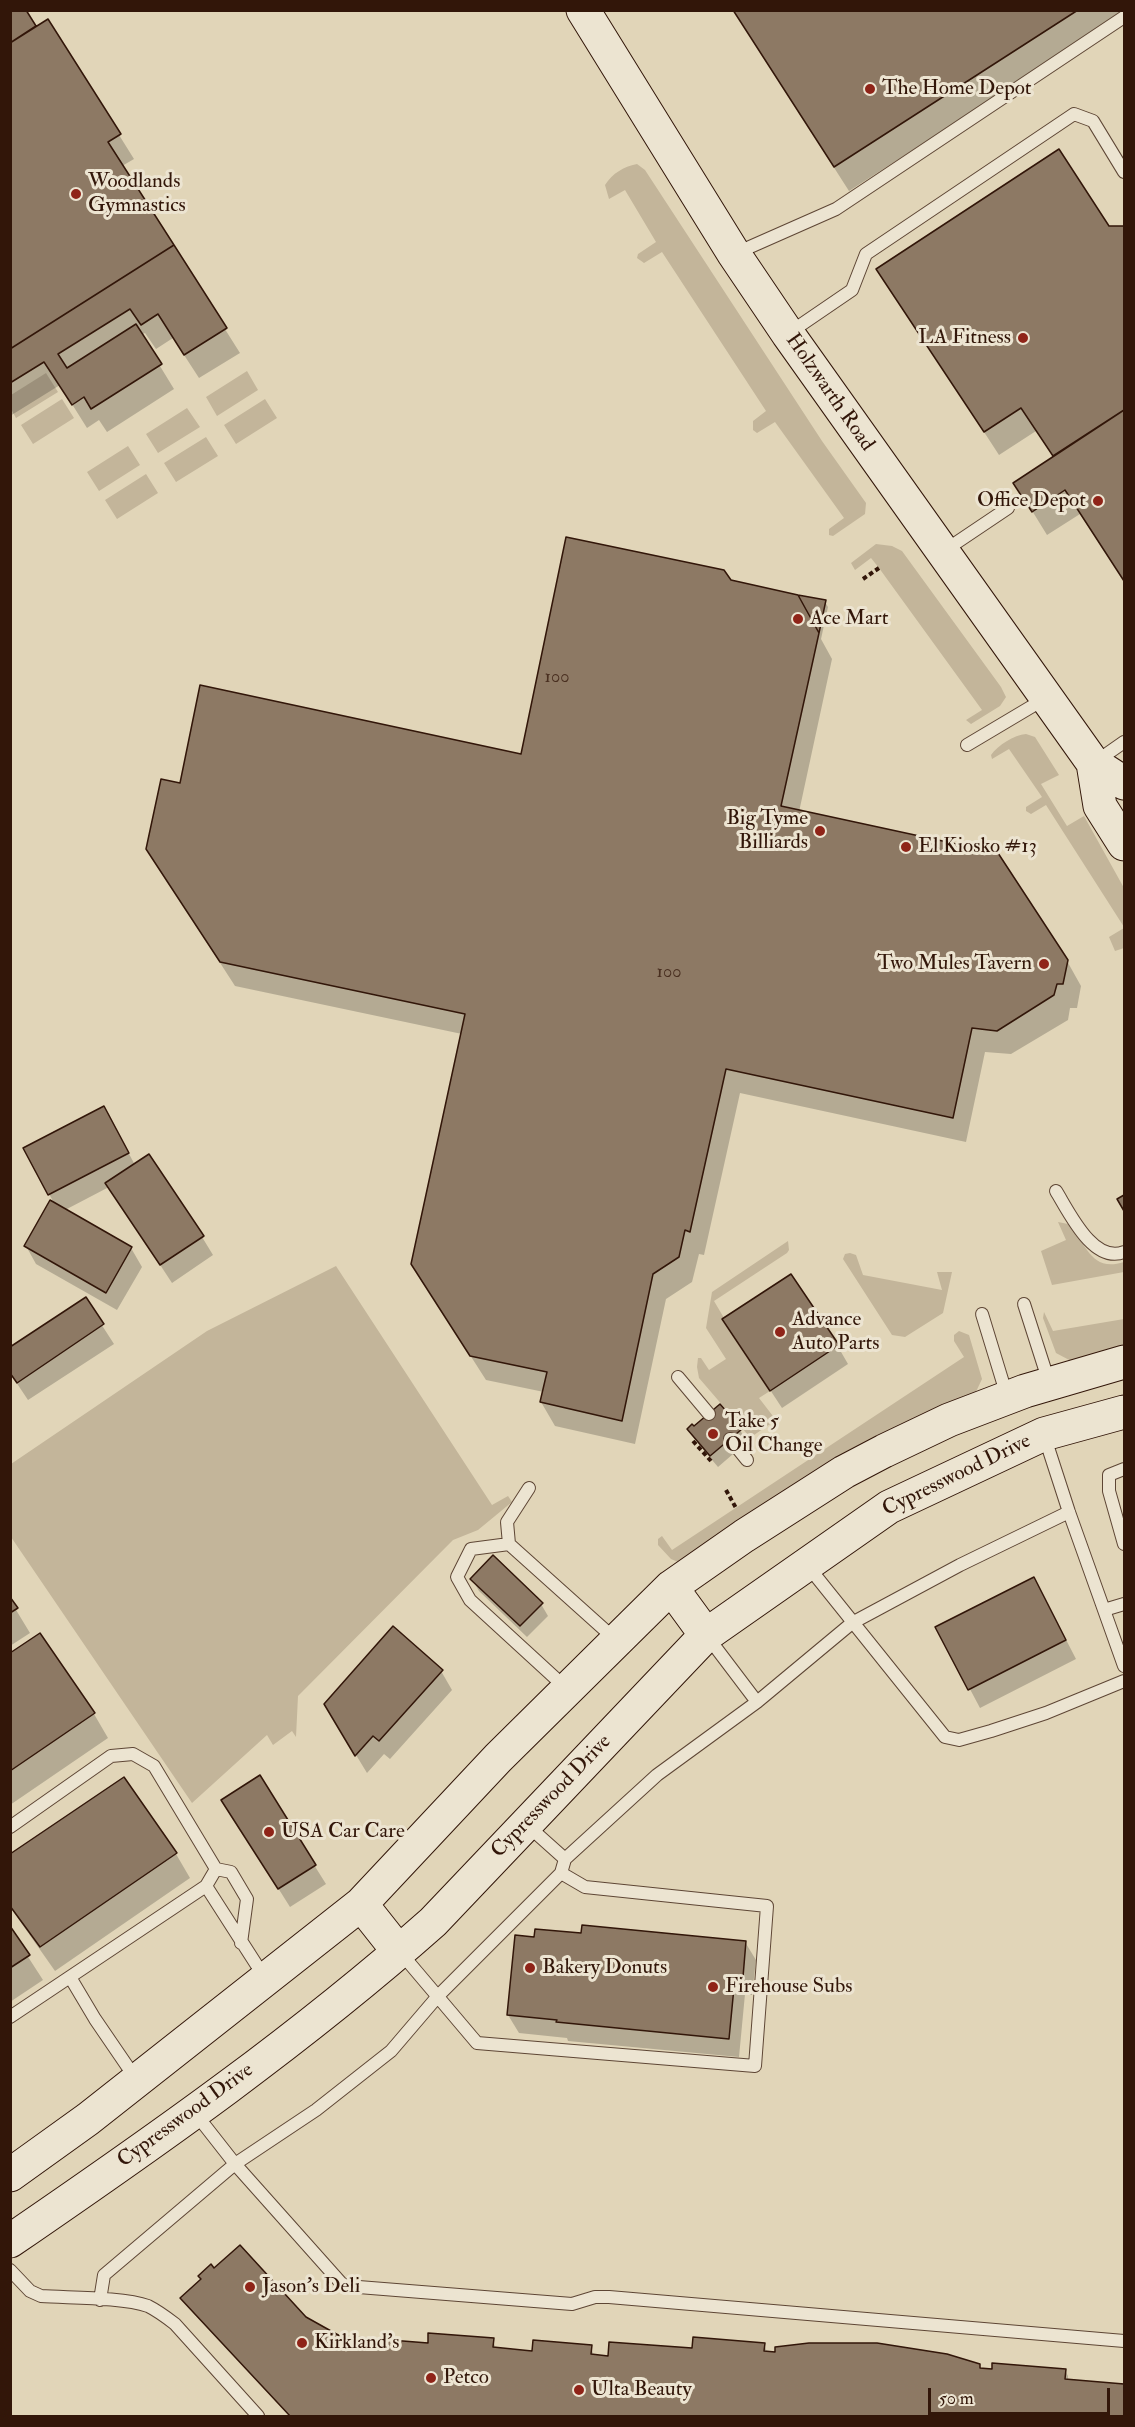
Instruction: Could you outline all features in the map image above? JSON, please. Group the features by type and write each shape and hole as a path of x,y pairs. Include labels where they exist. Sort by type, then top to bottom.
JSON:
{"main road":[{"name":"Holzwarth Road","path":"583,10 734,254 788,334 1093,763 1125,783"},
{"name":"Holzwarth Road","path":"1093,763 1100,806 1125,844"},
{"path":"10,2175 137,2080 361,1904 498,1758 671,1587 744,1536 844,1473 949,1420 1050,1383 1125,1362"},
{"name":"Cypresswood Drive","path":"10,2241 194,2112 330,2009 399,1952 433,1922 706,1635 889,1507 1044,1434 1125,1412"},
{"path":"671,1587 706,1635"},
{"path":"361,1904 399,1952"}],"lane":[{"path":"734,254 836,209 1125,17"},
{"path":"788,334 852,290 866,254 1074,114 1093,121 1125,172"},
{"path":"943,552 1008,508"},
{"path":"967,746 1046,698"},
{"path":"1093,763 1125,742"},
{"path":"1056,1191 1091,1244 1104,1251 1119,1254 1125,1252"},
{"path":"1024,1304 1050,1383"},
{"path":"982,1314 1007,1398"},
{"path":"678,1377 709,1414"},
{"path":"1044,1434 1069,1512 1125,1666"},
{"path":"730,1439 747,1460"},
{"path":"1125,1469 1110,1475 1109,1491 1125,1544"},
{"path":"529,1488 507,1522 509,1544 617,1641"},
{"path":"100,2300 104,2274 235,2164 316,2110 391,2051 438,1996 561,1873 565,1859 657,1774 757,1701 852,1623 960,1565 1069,1512"},
{"path":"509,1544 471,1550 457,1577 470,1600 568,1689"},
{"path":"807,1564 945,1737 959,1740 1046,1713 1125,1681"},
{"path":"1104,1610 1125,1604"},
{"path":"706,1635 757,1701"},
{"path":"10,1827 111,1756 133,1754 154,1766 216,1869 231,1872 247,1899 241,1943"},
{"path":"526,1824 565,1859"},
{"path":"10,2017 206,1886 216,1869"},
{"path":"399,1952 477,2043 755,2066 767,1906 585,1887 561,1873"},
{"path":"206,1886 266,1979"},
{"path":"70,1977 95,2019 137,2080"},
{"path":"194,2112 235,2164 340,2283 346,2286 572,2304 609,2297 1125,2341"},
{"path":"10,2270 30,2291 41,2296 130,2302 147,2306 162,2314 175,2324 258,2416"}],"path":[{"path":"863,579 879,568"},
{"path":"693,1441 711,1461"},
{"path":"726,1490 736,1508"}],"shaded area":[{"path":"637,164 645,170 822,441 866,503 865,514 833,536 829,535 829,529 844,518 775,422 757,433 753,430 753,421 766,411 662,252 644,263 637,258 638,254 656,242 625,190 609,199 605,185 619,171"},
{"path":"247,371 258,390 217,416 206,397"},
{"path":"46,373 58,392 16,418 11,409 11,395"},
{"path":"62,399 74,418 33,444 21,425"},
{"path":"265,399 277,418 236,444 224,425"},
{"path":"187,408 200,427 158,453 146,434"},
{"path":"206,437 218,456 176,482 164,463"},
{"path":"128,446 140,465 99,491 87,472"},
{"path":"146,474 158,493 117,519 105,500"},
{"path":"876,544 892,546 902,551 1001,687 1006,697 1000,706 971,724 966,720 982,710 879,568 871,558 855,570 851,563"},
{"path":"1026,734 1035,737 1059,775 1041,784 1067,826 1084,816 1124,888 1124,927 1046,805 1031,814 1026,811 1026,807 1042,797 1009,749 992,759 991,755 1002,744 1011,738"},
{"path":"1124,928 1124,948 1115,951 1109,937"},
{"path":"1058,1222 1068,1224 1096,1260 1113,1264 1124,1262 1124,1272 1052,1285 1041,1251 1066,1240"},
{"path":"788,1241 787,1253 714,1301 724,1318 722,1320 770,1391 759,1398 776,1420 754,1435 748,1435 699,1378 698,1358 701,1358 709,1370 726,1359 706,1328 712,1292"},
{"path":"845,1254 856,1255 863,1275 942,1290 937,1272 952,1272 943,1313 905,1337 892,1335 843,1259"},
{"path":"336,1266 492,1505 508,1496 512,1502 478,1530 453,1540 298,1696 296,1737 292,1731 273,1745 267,1735 192,1803 11,1537 11,1464 207,1331"},
{"path":"1044,1312 1053,1331 1124,1319 1124,1349 1073,1362 1056,1353 1043,1318"},
{"path":"959,1331 969,1335 982,1379 974,1396 678,1562 671,1559 658,1545 658,1539 662,1536 672,1550 964,1357 954,1341 954,1335"}],"building":[{"path":"10,10 26,10 36,26 10,43"},
{"name":"The Home Depot","path":"733,10 1078,10 834,167"},
{"name":"Woodlands Gymnastics","path":"48,19 121,134 108,142 174,245 10,349 10,43"},
{"name":"LA Fitness","path":"1059,149 1109,226 1124,226 1124,410 1053,456 1021,408 984,432 876,269"},
{"path":"174,245 227,328 184,355 158,314 141,325 130,309 58,354 67,368 136,324 162,364 91,409 84,397 72,405 44,362 10,383 10,349"},
{"name":"Office Depot","path":"1124,410 1124,581 1065,490 1032,512 1013,483"},
{"path":"566,537 724,570 731,580 798,595 819,633 781,806 998,853 1068,960 1063,984 1057,984 1054,995 997,1031 972,1028 953,1118 726,1069 690,1232 685,1230 679,1257 653,1274 622,1421 540,1402 547,1372 470,1356 411,1264 465,1014 220,962 146,849 161,779 180,783 200,685 521,754"},
{"path":"798,595 826,600 819,633"},
{"path":"104,1106 129,1153 48,1195 23,1148"},
{"path":"149,1154 204,1236 160,1265 105,1183"},
{"path":"1124,1195 1124,1211 1117,1199"},
{"path":"50,1200 132,1247 106,1293 24,1246"},
{"name":"Advance Auto Parts","path":"791,1274 839,1345 770,1391 722,1319"},
{"path":"86,1297 104,1324 17,1383 10,1373 10,1347"},
{"name":"Take 5 Oil Change","path":"720,1404 742,1429 710,1456 687,1429 692,1424 694,1426"},
{"path":"493,1555 543,1603 520,1626 470,1579"},
{"path":"1034,1577 1066,1640 968,1690 935,1627"},
{"path":"10,1597 18,1608 10,1613"},
{"path":"393,1626 443,1670 379,1741 373,1736 355,1756 324,1704"},
{"path":"40,1633 95,1713 10,1771 10,1653"},
{"name":"USA Car Care","path":"260,1775 316,1865 278,1889 221,1800"},
{"path":"124,1777 177,1853 40,1947 10,1906 10,1854"},
{"path":"582,1925 746,1941 743,1977 735,1977 729,2039 507,2015 515,1935 534,1937 535,1929 581,1933"},
{"path":"10,1926 30,1955 10,1968"},
{"path":"240,2245 306,2317 340,2336 428,2343 428,2333 494,2338 493,2347 532,2351 533,2340 592,2345 591,2354 608,2356 609,2342 692,2348 693,2337 765,2343 764,2351 775,2352 775,2347 809,2343 877,2343 947,2354 980,2364 980,2368 992,2369 992,2363 1066,2369 1065,2379 1124,2384 1124,2416 290,2416 180,2298 201,2279 198,2276 211,2264 214,2268"}],"place":[{"name":"The Home Depot","path":"870,89"},
{"name":"Woodlands Gymnastics","path":"76,194"},
{"name":"LA Fitness","path":"1023,338"},
{"name":"Office Depot","path":"1098,501"},
{"name":"Ace Mart","path":"798,619"},
{"name":"Big Tyme Billiards","path":"820,831"},
{"name":"El Kiosko #13","path":"906,847"},
{"name":"Two Mules Tavern","path":"1044,964"},
{"name":"Advance Auto Parts","path":"780,1332"},
{"name":"Take 5 Oil Change","path":"713,1434"},
{"name":"USA Car Care","path":"269,1832"},
{"name":"Bakery Donuts","path":"530,1968"},
{"name":"Firehouse Subs","path":"713,1987"},
{"name":"Jason's Deli","path":"250,2287"},
{"name":"Kirkland's","path":"302,2343"},
{"name":"Petco","path":"431,2378"},
{"name":"Ulta Beauty","path":"579,2390"}]}
